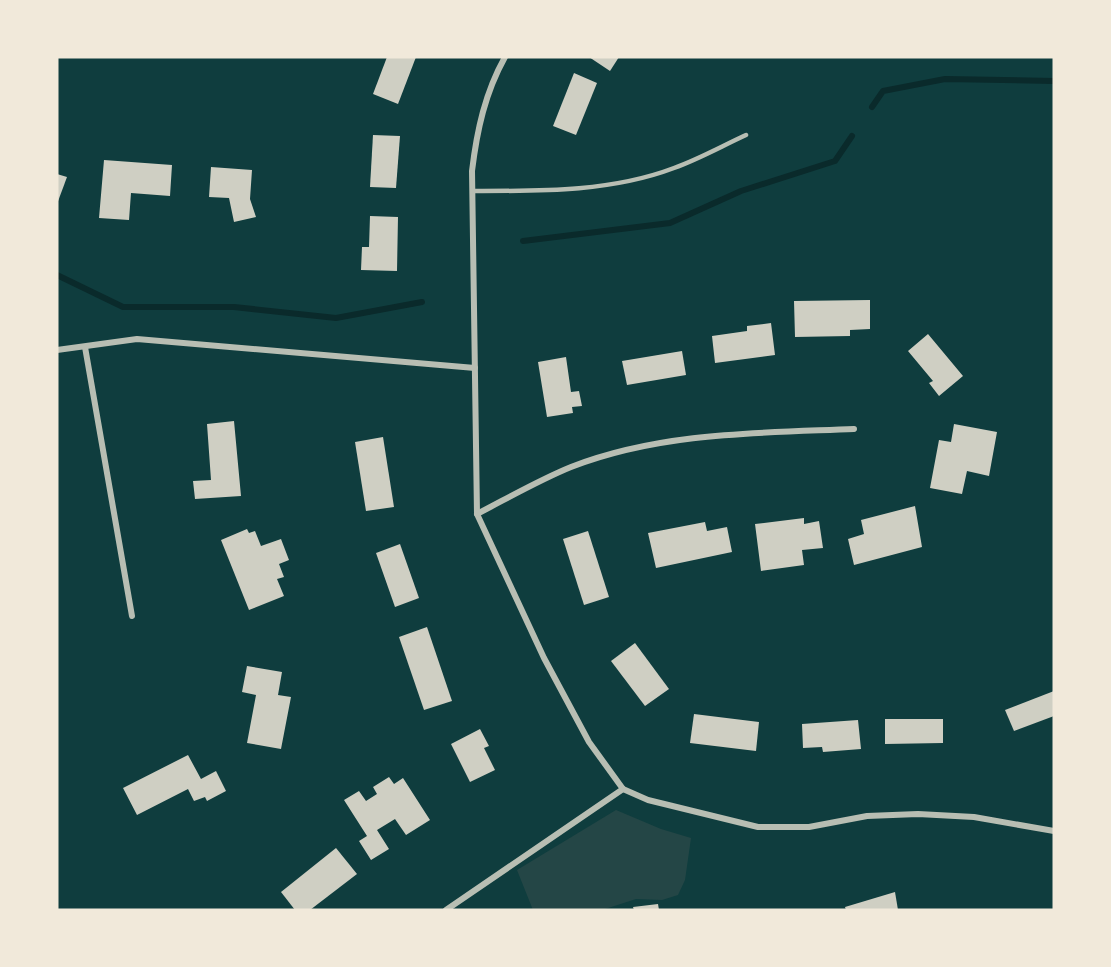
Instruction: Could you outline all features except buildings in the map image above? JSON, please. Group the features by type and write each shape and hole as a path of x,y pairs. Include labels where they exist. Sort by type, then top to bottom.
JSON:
{"street":[{"path":"505,57 494,76 477,129 473,192 477,514 544,658 583,732 623,789 648,800 758,827 809,827 867,816 918,814 974,817 1054,831"},
{"path":"57,350 137,339 475,368"},
{"path":"85,347 132,616"},
{"path":"477,514 570,467 625,450 718,435 854,429"},
{"path":"446,910 623,789"}],"lane":[{"path":"473,192 554,190 631,181 674,168 746,135"}],"shaded area":[{"path":"616,810 661,829 691,838 685,880 678,895 662,900 636,899 602,910 533,910 517,870"}],"waterway":[{"path":"872,107 883,91 945,79 1054,81"},
{"path":"523,241 670,223 741,191 835,161 852,136"},
{"path":"57,275 123,307 234,307 336,318 422,302"}]}
